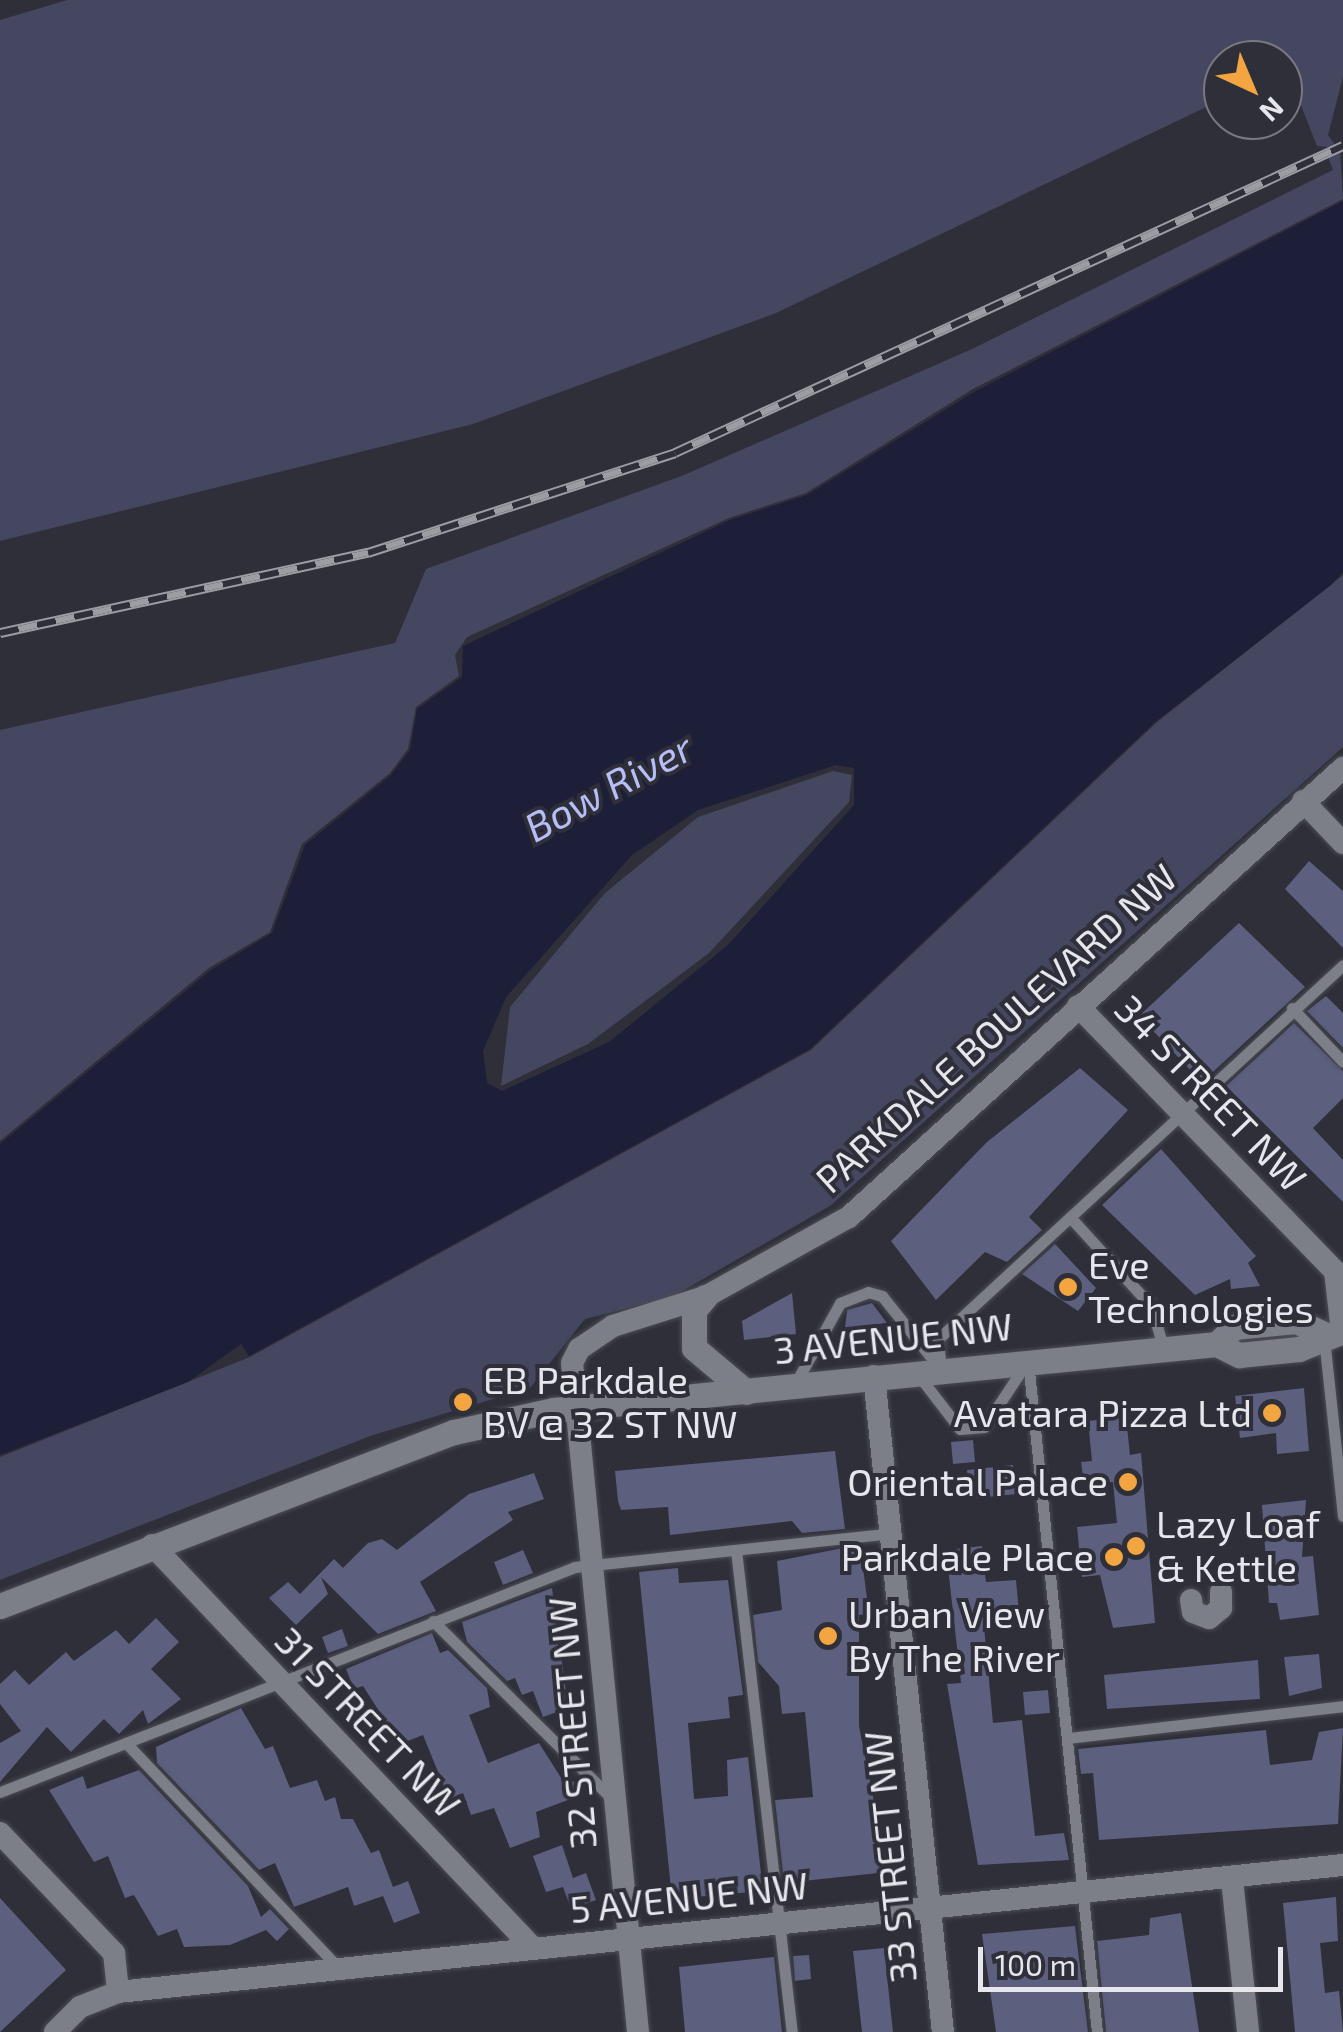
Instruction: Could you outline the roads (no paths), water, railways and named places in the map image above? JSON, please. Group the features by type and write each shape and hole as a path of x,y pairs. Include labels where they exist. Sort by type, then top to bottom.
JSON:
{"main road":[{"path":"706,1298 694,1310 694,1348 746,1392"},
{"name":"3 AVENUE NW","path":"576,1407 1217,1344 1234,1328 1281,1322 1336,1332"},
{"path":"0,1606 454,1432 576,1407"}],"street":[{"name":"PARKDALE BOULEVARD NW","path":"576,1407 572,1363 590,1336 706,1298 849,1217 1343,768"},
{"path":"1303,801 1343,842"},
{"name":"34 STREET NW","path":"1078,1006 1335,1270 1336,1332"},
{"name":"33 STREET NW","path":"874,1376 944,2032"},
{"name":"32 STREET NW","path":"576,1407 638,2032"},
{"name":"31 STREET NW","path":"152,1545 532,1948"},
{"path":"1191,1600 1192,1612 1208,1618 1222,1608 1221,1592"},
{"path":"0,1833 114,1953 118,1992"},
{"name":"5 AVENUE NW","path":"55,2032 80,2007 118,1992 1343,1865"},
{"path":"1232,1879 1248,2032"}],"lane":[{"path":"928,1370 938,1339 1343,964"},
{"path":"1292,1008 1343,1062"},
{"path":"1070,1217 1152,1306 1164,1350"},
{"path":"793,1388 840,1303 868,1292 882,1296 960,1429 984,1427 1028,1361"},
{"path":"1336,1332 1343,1516"},
{"path":"1028,1361 1097,2032"},
{"path":"0,1792 592,1562 890,1533"},
{"path":"736,1550 792,2032"},
{"path":"432,1621 614,1801"},
{"path":"1068,1738 1343,1706"},
{"path":"126,1743 340,1969"}],"water":[{"name":"Bow River","path":"1343,201 1343,572 1331,585 1155,722 810,1049 249,1356 241,1344 188,1382 0,1455 0,1144 211,970 272,933 305,845 391,775 410,750 417,709 462,677 463,646 730,520 807,495 974,392","holes":["836,765 854,768 854,805 728,945 609,1042 502,1091 487,1083 483,1051 506,997 632,855 698,810"]}],"railway":[{"path":"0,633 368,553 675,453 1343,146"}],"place":[{"name":"Eve Technologies","path":"1068,1287"},
{"name":"EB Parkdale BV @ 32 ST NW","path":"463,1402"},
{"name":"Avatara Pizza Ltd","path":"1272,1413"},
{"name":"Oriental Palace","path":"1128,1482"},
{"name":"Lazy Loaf & Kettle","path":"1136,1546"},
{"name":"Parkdale Place","path":"1114,1557"},
{"name":"Urban View By The River","path":"828,1636"}]}
